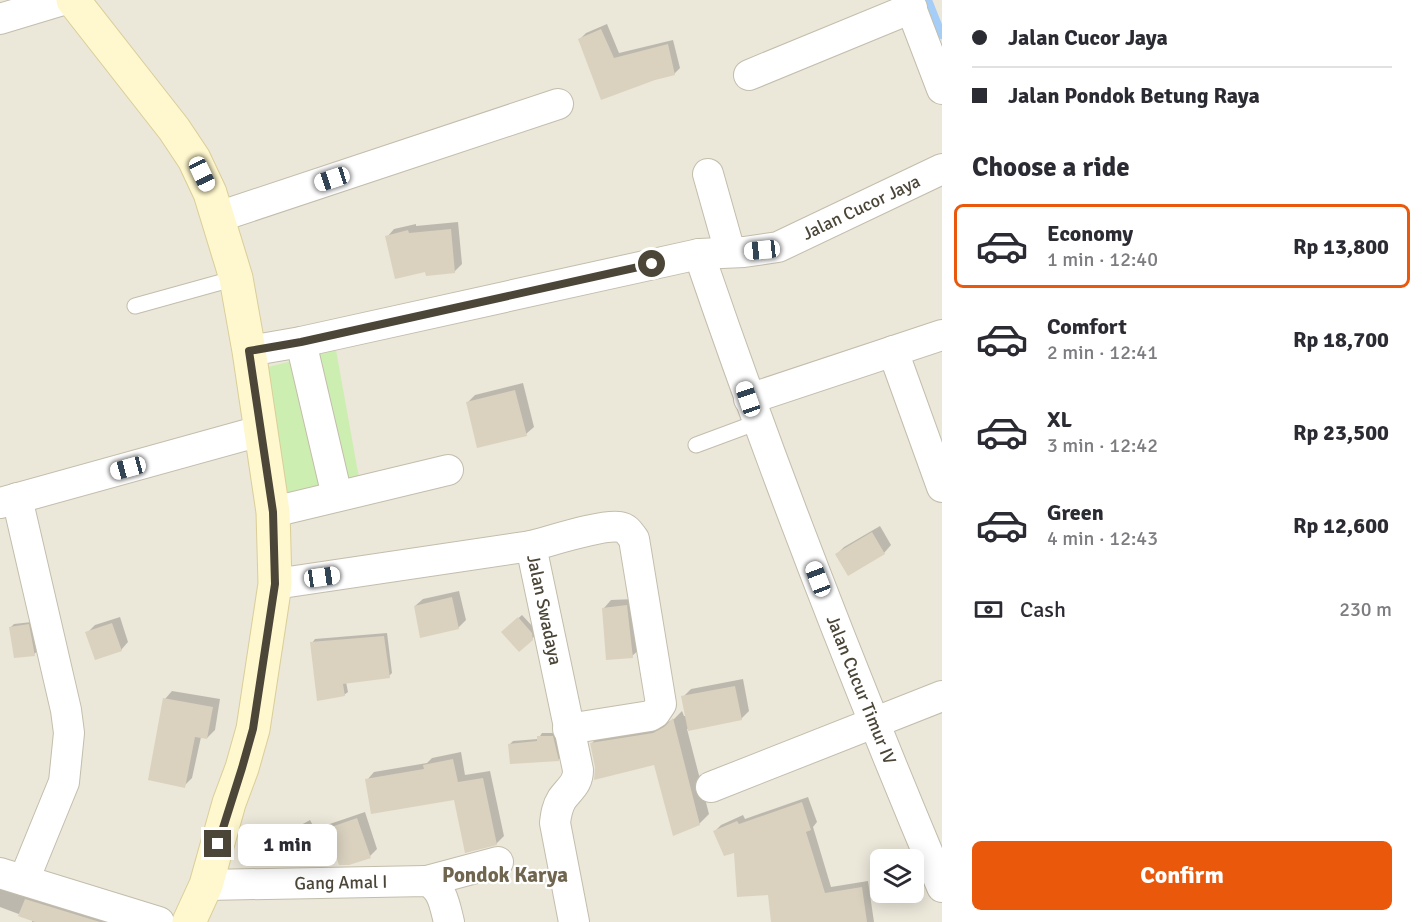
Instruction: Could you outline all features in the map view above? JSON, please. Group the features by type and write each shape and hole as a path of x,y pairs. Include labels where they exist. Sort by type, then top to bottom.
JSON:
{"main road":[{"path":"73,0 186,146 210,193 236,278 273,512 275,584 253,729 206,885 189,922"}],"street":[{"path":"0,19 63,0"},
{"path":"749,75 910,4 942,88"},
{"path":"218,217 558,104"},
{"name":"Jalan Cucor Jaya","path":"249,351 301,342 699,254 777,247 942,169"},
{"path":"708,174 730,252"},
{"name":"Jalan Cucur Timur IV","path":"699,254 753,411 873,724 942,887"},
{"path":"753,411 892,351 942,335"},
{"path":"301,342 337,496"},
{"path":"892,351 942,487"},
{"path":"159,922 12,877 64,782 69,733 66,710 8,500 260,431"},
{"path":"273,512 448,470"},
{"path":"531,546 604,528 621,527 634,539 661,704 655,714 650,716 568,729"},
{"name":"Jalan Swadaya","path":"275,584 531,546 578,770 577,780 557,810 555,828 574,922"},
{"path":"711,787 942,696"},
{"name":"Gang Amal I","path":"206,885 427,881 498,862"},
{"path":"427,881 439,891 449,922"}],"lane":[{"path":"135,306 236,278"},
{"path":"696,445 753,411"}],"shaded area":[{"path":"0,0 942,0 942,922 0,922"}],"green space":[{"path":"336,350 364,506 287,525 260,369"}],"building":[{"path":"601,29 614,58 668,44 675,75 601,100 578,39"},
{"path":"451,229 455,273 426,276 425,272 395,279 385,236 408,230 409,233"},
{"path":"515,390 527,436 477,448 466,402"},
{"path":"872,532 885,554 848,576 835,554"},
{"path":"452,597 459,629 420,638 414,606"},
{"path":"627,605 633,658 606,660 602,608"},
{"path":"518,617 532,633 533,640 519,652 501,632"},
{"path":"112,623 122,651 95,660 85,632"},
{"path":"29,624 35,656 14,658 9,627"},
{"path":"384,636 390,678 343,684 345,696 317,701 310,642"},
{"path":"735,686 742,720 688,731 681,696"},
{"path":"163,698 213,707 207,739 195,737 185,788 148,780"},
{"path":"673,718 700,825 673,836 654,765 594,780 595,767 590,743 653,733"},
{"path":"537,736 553,736 559,761 510,764 508,744 537,741"},
{"path":"453,759 458,782 483,778 497,845 465,853 454,800 371,814 365,779 424,769 423,765"},
{"path":"802,802 811,830 806,832 825,893 862,887 867,922 771,922 768,895 737,897 734,853 724,856 713,831 737,821 739,824"},
{"path":"357,818 371,858 349,865 339,865 335,853 313,866 276,866 265,847 303,826 308,835"},
{"path":"25,899 100,922 35,922 18,916"}],"waterway":[{"path":"928,0 942,35"}],"district":[{"name":"Pondok Karya","path":"505,875"}],"route":[{"path":"218,844 253,729 275,584 273,512 249,351 301,342 652,264"}]}
